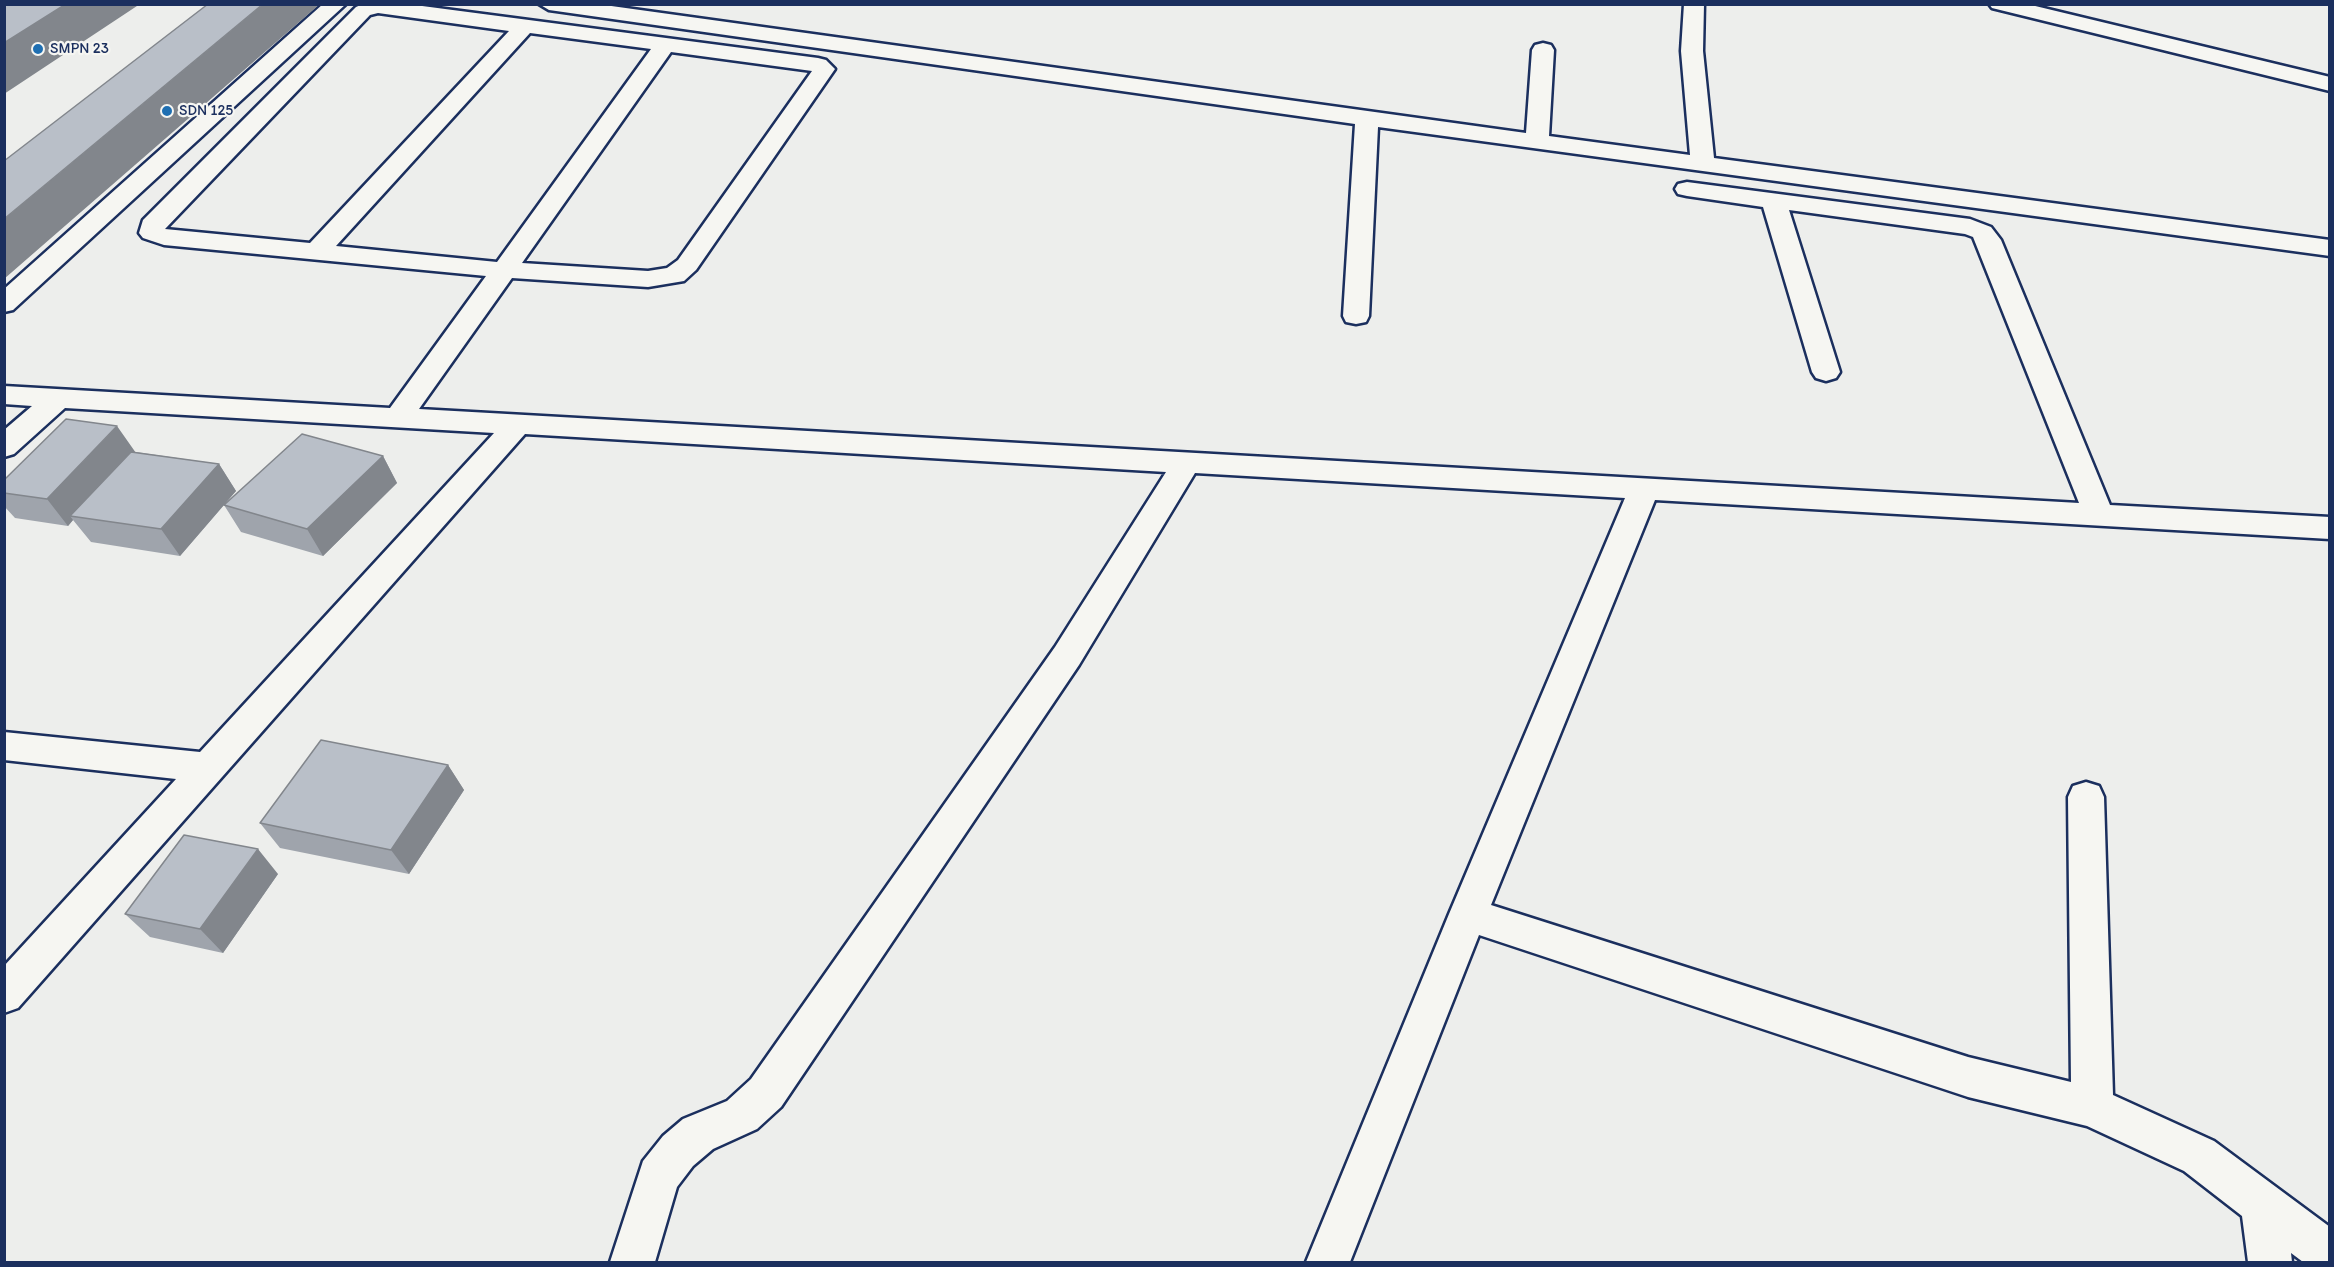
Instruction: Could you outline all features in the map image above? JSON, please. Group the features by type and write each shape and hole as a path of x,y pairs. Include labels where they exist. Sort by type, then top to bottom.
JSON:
{"street":[{"path":"4,304 336,4"},
{"path":"549,4 1367,119 2330,248"},
{"path":"1694,4 1692,51 1703,163"},
{"path":"1998,4 2330,84"},
{"path":"385,7 666,44 818,65 824,69 687,265 675,275 648,279 504,270 164,237 152,233 152,225 363,11 385,7"},
{"path":"316,252 526,25"},
{"path":"410,402 666,44"},
{"path":"1537,141 1543,50"},
{"path":"1356,316 1367,119"},
{"path":"1687,189 1971,226 1982,232 1988,240 2099,515"},
{"path":"1774,201 1826,372"},
{"path":"4,395 59,398 410,402 517,425 2330,528"},
{"path":"4,447 59,398"},
{"path":"4,995 517,425"},
{"path":"633,1263 658,1176 678,1151 698,1134 742,1115 766,1094 1067,656 1186,464"},
{"path":"1328,1263 1468,914 1644,489"},
{"path":"4,746 210,768"},
{"path":"2086,797 2092,1107"},
{"path":"1468,914 1968,1077 2092,1107 2199,1156 2330,1255"},
{"path":"2263,1206 2270,1263"}],"building":[{"path":"4,4 66,4 4,43"},
{"path":"208,4 263,4 4,219 4,161"},
{"path":"66,419 117,426 47,499 4,493 4,480"},
{"path":"302,434 383,456 307,529 224,505"},
{"path":"131,452 219,464 161,529 70,516"},
{"path":"321,740 448,765 391,850 260,823"},
{"path":"184,835 258,849 200,929 125,914"}],"place":[{"name":"SMPN 23","path":"38,49"},
{"name":"SDN 125","path":"167,111"}]}
